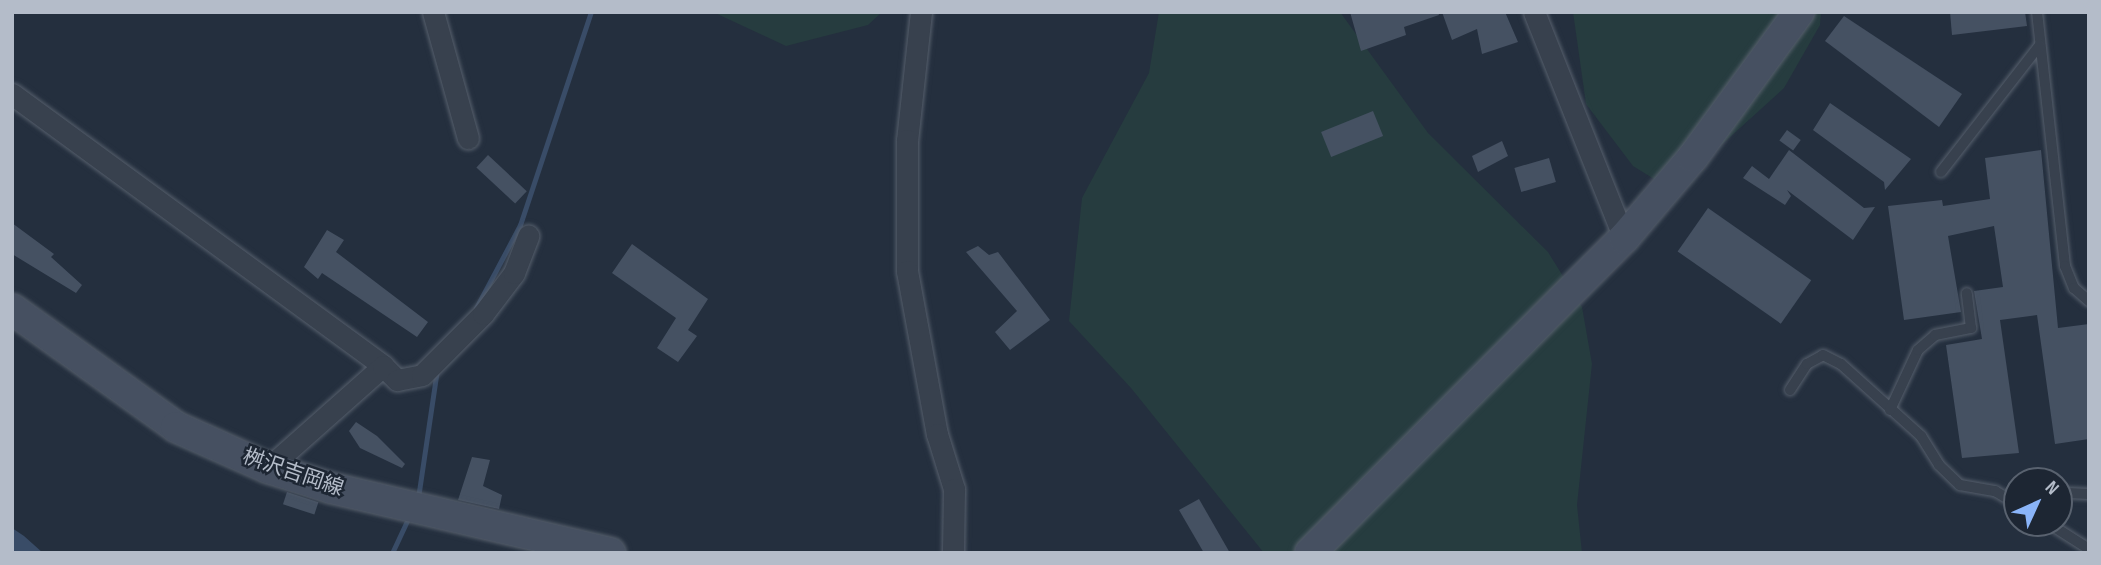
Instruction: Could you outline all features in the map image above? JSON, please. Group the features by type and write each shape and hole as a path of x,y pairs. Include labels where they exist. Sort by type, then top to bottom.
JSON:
{"street":[{"path":"433,12 468,138"},
{"path":"921,12 907,141 907,271 937,434 954,489 953,553"},
{"path":"1534,12 1624,238"},
{"path":"1310,553 1624,238 1693,157 1799,12"},
{"path":"12,94 383,366 397,380 422,375 483,314 514,273 528,236"},
{"name":"桝沢吉岡線","path":"12,309 176,427 268,468 401,505 611,553"},
{"path":"268,468 383,366"}],"lane":[{"path":"2036,12 2065,266 2074,288 2089,301"},
{"path":"1941,172 2040,45"},
{"path":"1890,411 1919,350 1935,335 1971,328 1967,293"},
{"path":"1790,390 1807,364 1823,355 1842,364 1890,411 1921,436 1939,465 1960,485 1995,491 2003,496"},
{"path":"2071,537 2089,548"}],"green space":[{"path":"713,12 882,12 868,25 786,46"},
{"path":"1159,12 1340,12 1428,133 1548,252 1582,307 1592,364 1577,505 1582,553 1264,553 1131,388 1069,321 1082,198 1149,73"},
{"path":"1573,12 1821,12 1820,25 1784,88 1686,177 1659,182 1633,166 1586,104"}],"water":[{"path":"12,528 24,536 43,553 12,553"}],"building":[{"path":"1350,12 1438,12 1439,15 1404,27 1406,35 1361,51"},
{"path":"1442,12 1505,12 1518,42 1482,54 1477,29 1452,40"},
{"path":"1950,12 2025,12 2027,26 1952,35"},
{"path":"1844,16 1962,94 1939,127 1825,41"},
{"path":"1830,103 1911,159 1885,190 1884,182 1813,130"},
{"path":"1373,111 1383,136 1331,157 1321,132"},
{"path":"1787,130 1801,140 1793,151 1779,141"},
{"path":"1502,141 1508,156 1478,172 1472,156"},
{"path":"1789,150 1864,208 1875,207 1853,240 1787,190 1791,196 1785,205 1743,178 1752,166 1769,179"},
{"path":"2041,150 2058,328 2089,324 2089,439 2055,444 2037,315 2000,320 2019,453 1962,458 1946,345 1982,339 1974,291 2003,287 1994,226 1948,236 1961,312 1904,320 1888,206 1942,200 1943,206 1990,199 1985,158"},
{"path":"488,155 527,191 515,204 476,167"},
{"path":"1549,158 1556,182 1521,192 1514,168"},
{"path":"1708,208 1811,280 1781,324 1678,251"},
{"path":"12,223 54,254 51,257 82,285 76,293 12,254"},
{"path":"327,230 344,240 336,252 428,322 417,337 322,273 318,279 304,267"},
{"path":"632,244 708,299 688,330 697,336 678,362 657,348 676,318 612,273"},
{"path":"978,246 989,255 998,252 1050,320 1010,350 995,332 1017,311 966,252"},
{"path":"356,422 377,436 405,464 402,468 360,448 349,431"},
{"path":"472,457 490,460 483,486 502,495 499,509 458,500"},
{"path":"287,492 318,502 314,515 283,504"},
{"path":"1199,499 1230,553 1204,553 1179,510"}],"waterway":[{"path":"476,308 520,225 591,12"},
{"path":"418,498 437,370"},
{"path":"392,553 409,517"}]}
